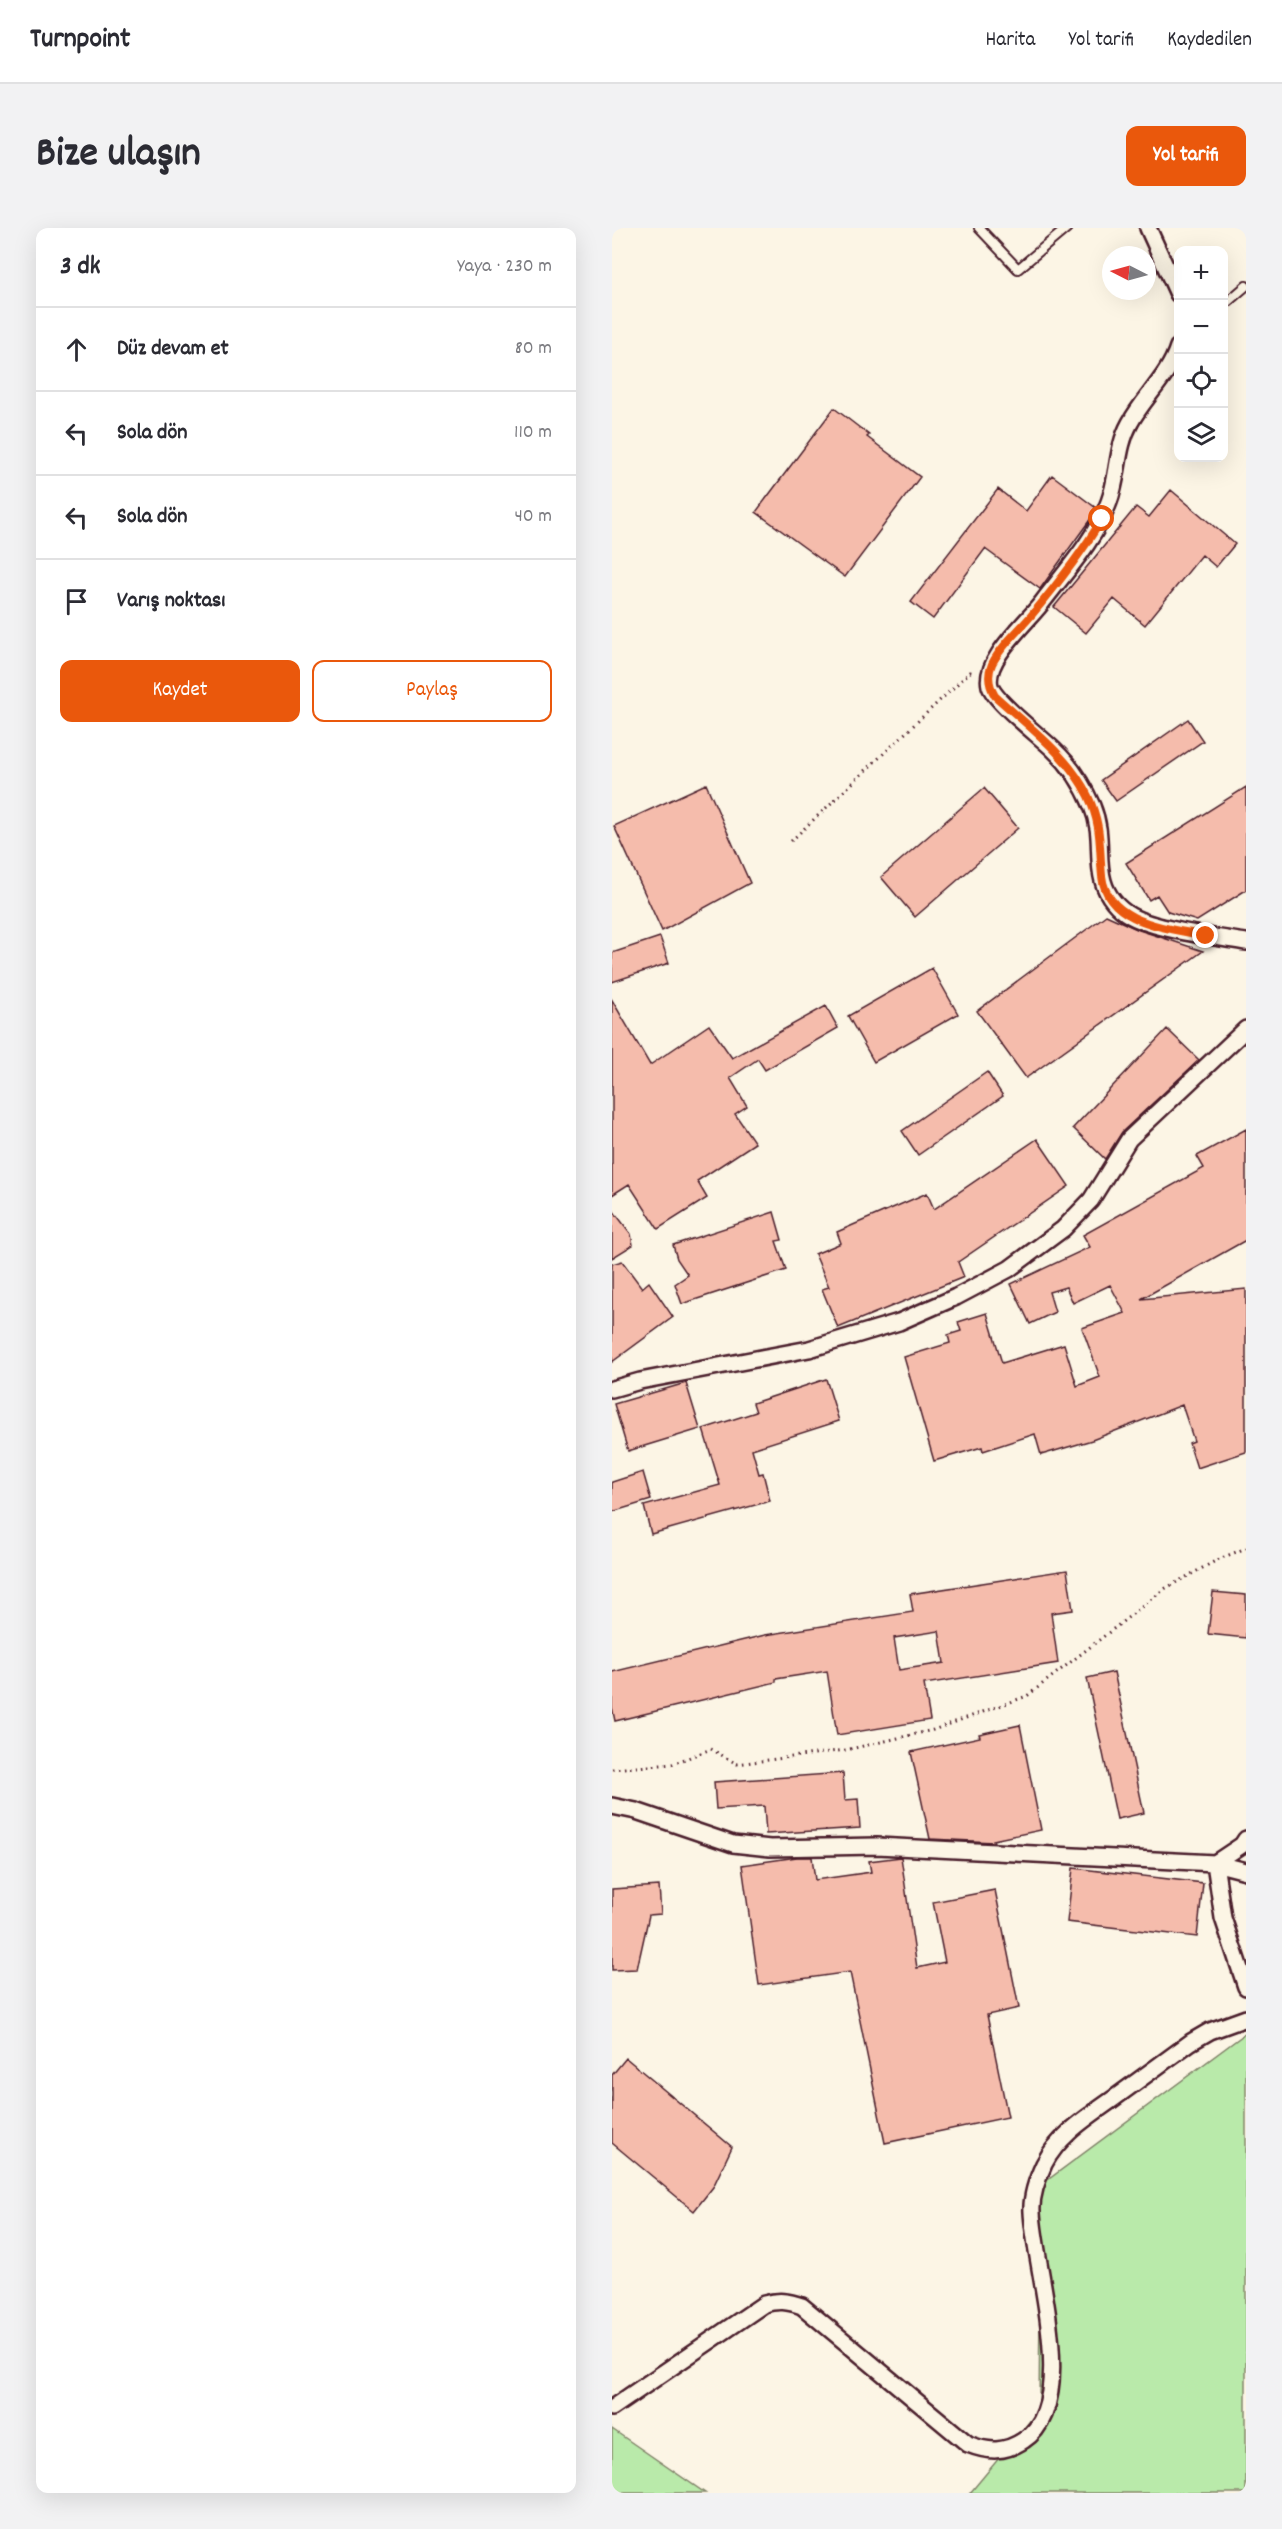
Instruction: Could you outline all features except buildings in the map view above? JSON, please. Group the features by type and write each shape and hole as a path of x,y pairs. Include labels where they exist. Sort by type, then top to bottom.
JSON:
{"street":[{"path":"1148,228 1174,283"},
{"path":"1176,354 1168,369 1129,424 1118,454 1109,501 1097,528 1042,603 994,661 989,674 989,683 995,696 1065,762 1087,795 1100,830 1102,879 1113,901 1122,910 1147,922 1206,936 1246,942"},
{"path":"612,1389 640,1381 809,1350 899,1322 956,1297 1009,1269 1063,1229 1091,1200 1129,1139 1246,1029"},
{"path":"612,1806 636,1811 734,1844 770,1848 877,1846 1215,1863 1246,1871"},
{"path":"1215,1863 1242,1845 1246,1839"},
{"path":"1215,1863 1223,1918 1242,1966 1246,1987"},
{"path":"612,2408 764,2304 776,2300 788,2301 802,2306 968,2444 984,2450 997,2451 1015,2446 1029,2437 1040,2421 1052,2380 1053,2353 1032,2210 1036,2184 1044,2164 1066,2133 1191,2042 1219,2027 1246,2018"}],"lane":[{"path":"979,228 1018,269 1067,228"},
{"path":"1228,302 1246,286"}],"path":[{"path":"791,841 970,672 989,674"},
{"path":"612,1769 672,1764 711,1749 737,1764 846,1750 933,1730 1027,1696 1166,1588 1219,1559 1246,1548"}],"green space":[{"path":"1246,2033 1246,2493 970,2493 1039,2410 1041,2185"},
{"path":"612,2429 705,2493 612,2493"}],"route":[{"path":"1102,519 1092,537 1042,603 994,661 989,674 989,683 995,696 1054,750 1077,777 1087,795 1100,830 1102,879 1113,901 1132,917 1206,936"}]}
